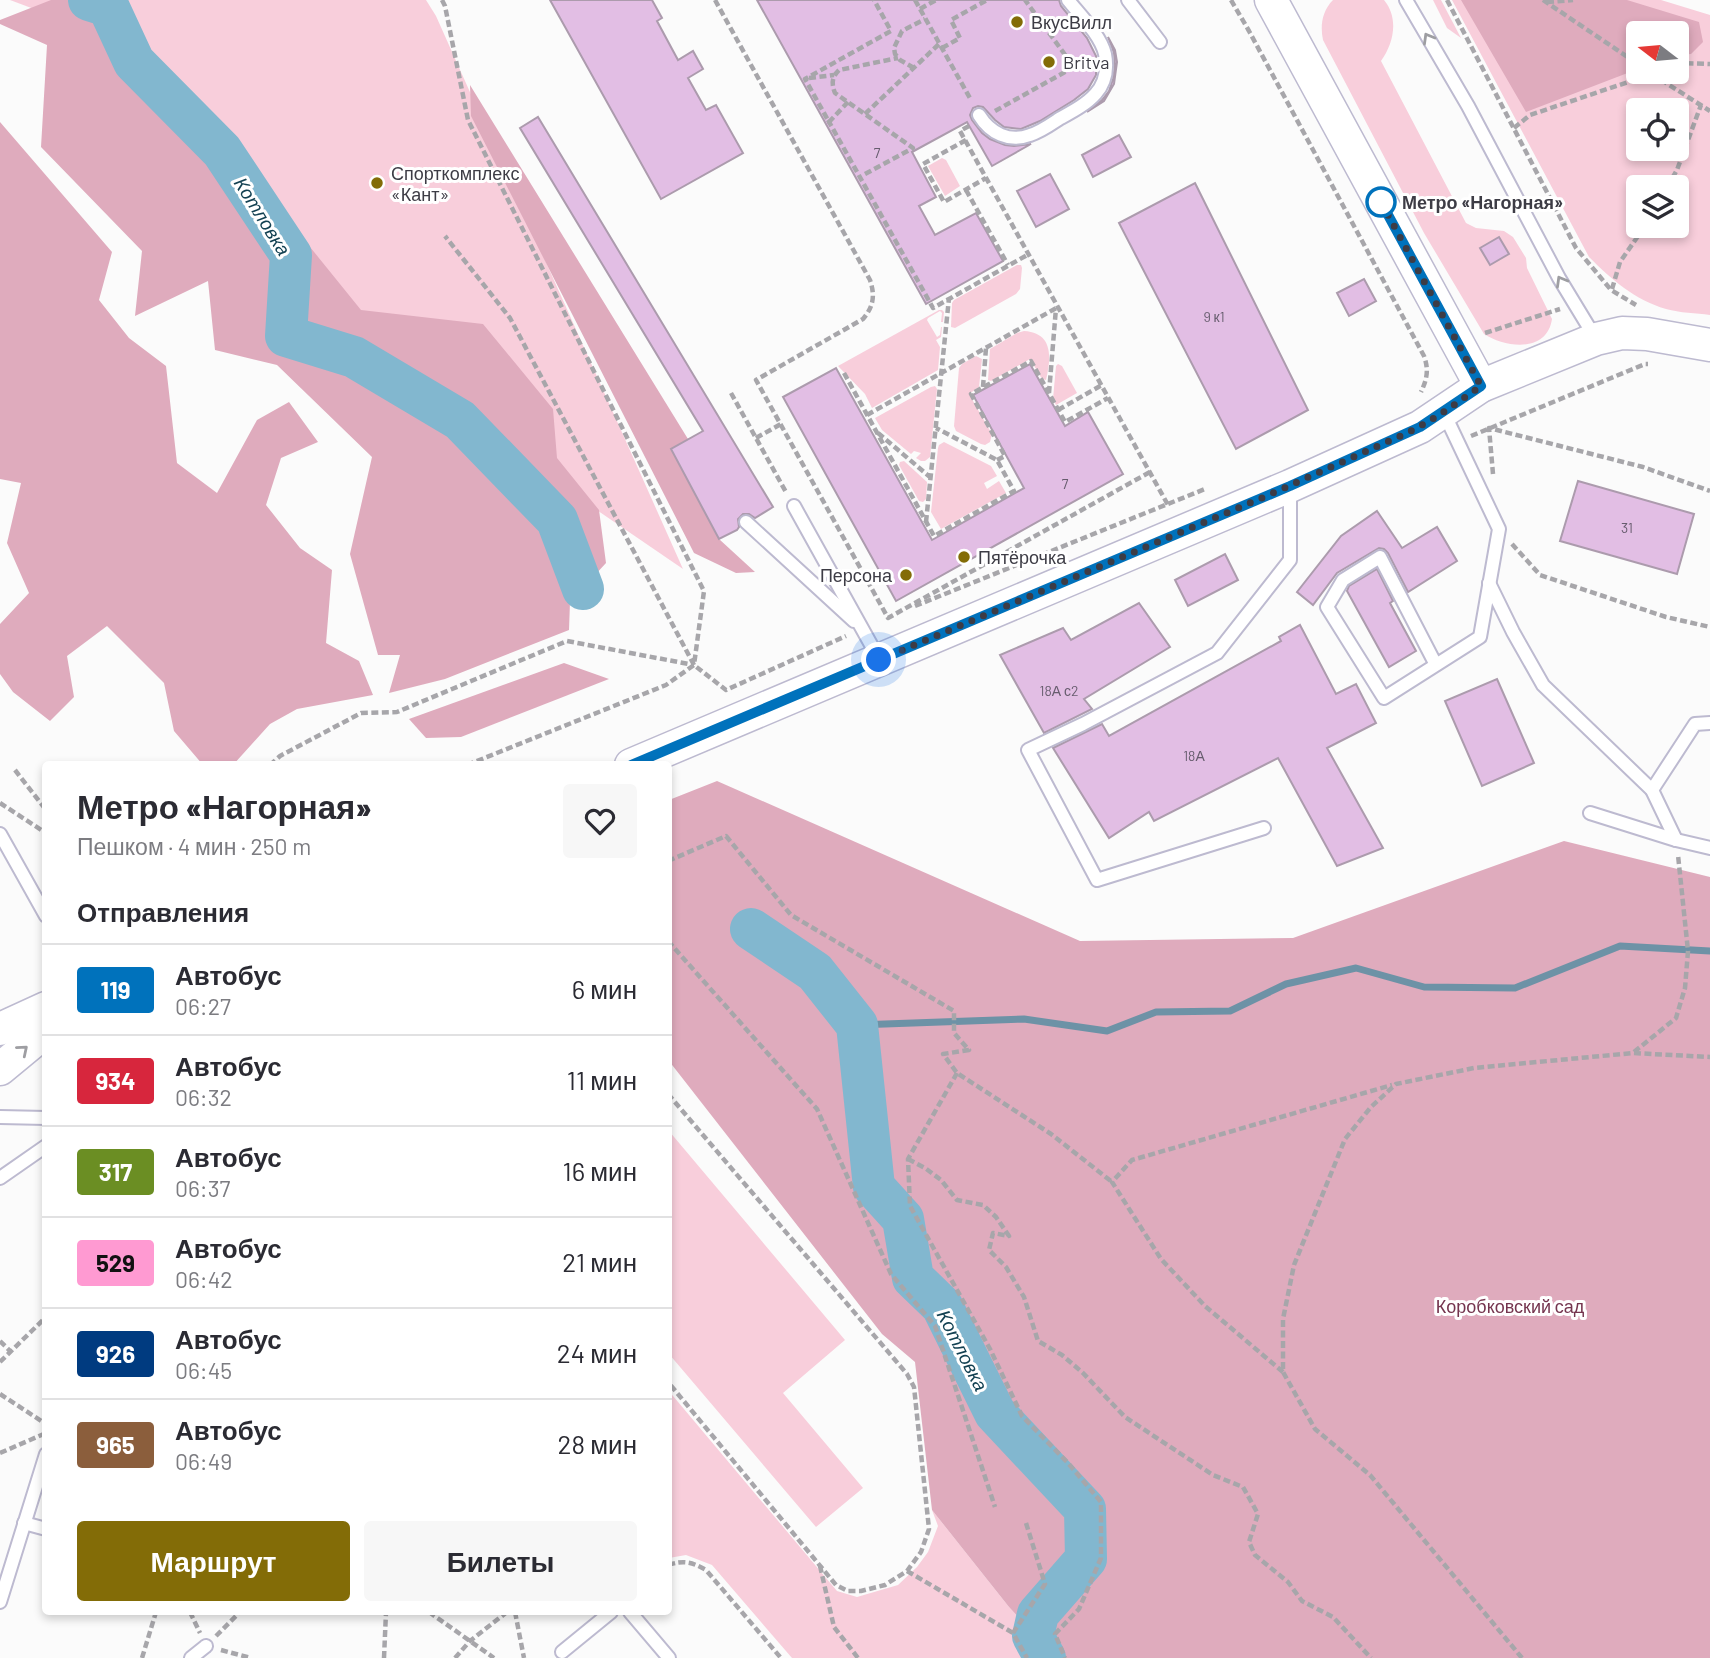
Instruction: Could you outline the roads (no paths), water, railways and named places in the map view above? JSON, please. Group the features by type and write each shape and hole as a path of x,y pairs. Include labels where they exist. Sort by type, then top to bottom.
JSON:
{"street":[{"path":"1274,1 1481,386"},
{"path":"640,761 1290,486 1420,427 1481,386 1596,340 1622,333 1647,334 1710,345"},
{"path":"0,1029 42,1010"},
{"path":"0,1069 42,1034"}],"lane":[{"path":"975,120 1006,137 1030,135 1084,105 1101,87 1106,63 1104,51 1099,40 1068,0"},
{"path":"1128,0 1160,42"},
{"path":"1406,0 1468,106 1559,278 1596,340"},
{"path":"1436,665 1380,557 1343,580 1327,607 1384,698 1436,665 1480,637 1499,529 1444,413"},
{"path":"1264,828 1097,880 1028,750 1217,653 1290,560 1290,486"},
{"path":"794,506 879,660"},
{"path":"746,522 862,629"},
{"path":"1489,583 1543,685 1652,790 1676,840"},
{"path":"1652,790 1695,724 1710,723"},
{"path":"1590,813 1710,848"},
{"path":"0,834 42,909"},
{"path":"0,1117 42,1118"},
{"path":"0,1178 42,1149"},
{"path":"0,1602 42,1467"},
{"path":"24,1523 42,1528"},
{"path":"562,1652 607,1615"},
{"path":"633,1615 669,1658"},
{"path":"191,1658 206,1646"}],"waterway":[{"name":"Котловка","path":"89,0 108,6 134,62 222,151 291,255 286,336 354,357 460,420 557,520 583,589"},
{"name":"Котловка","path":"751,929 815,972 857,1025 874,1187 903,1219 913,1278 942,1306 995,1413 1085,1509 1086,1559 1038,1614 1033,1636 1045,1658"},
{"path":"857,1025 1024,1019 1107,1031 1156,1012 1230,1011 1286,984 1356,968 1424,987 1515,988 1620,946 1710,951"}],"place":[{"name":"ВкусВилл","path":"1017,22"},
{"name":"Britva","path":"1049,62"},
{"name":"Спорткомплекс «Кант»","path":"377,183"},
{"name":"Метро «Нагорная»","path":"1381,202"},
{"name":"Пятёрочка","path":"964,557"},
{"name":"Персона","path":"906,575"}],"park label":[{"name":"Коробковский сад","path":"1510,1306"}]}
